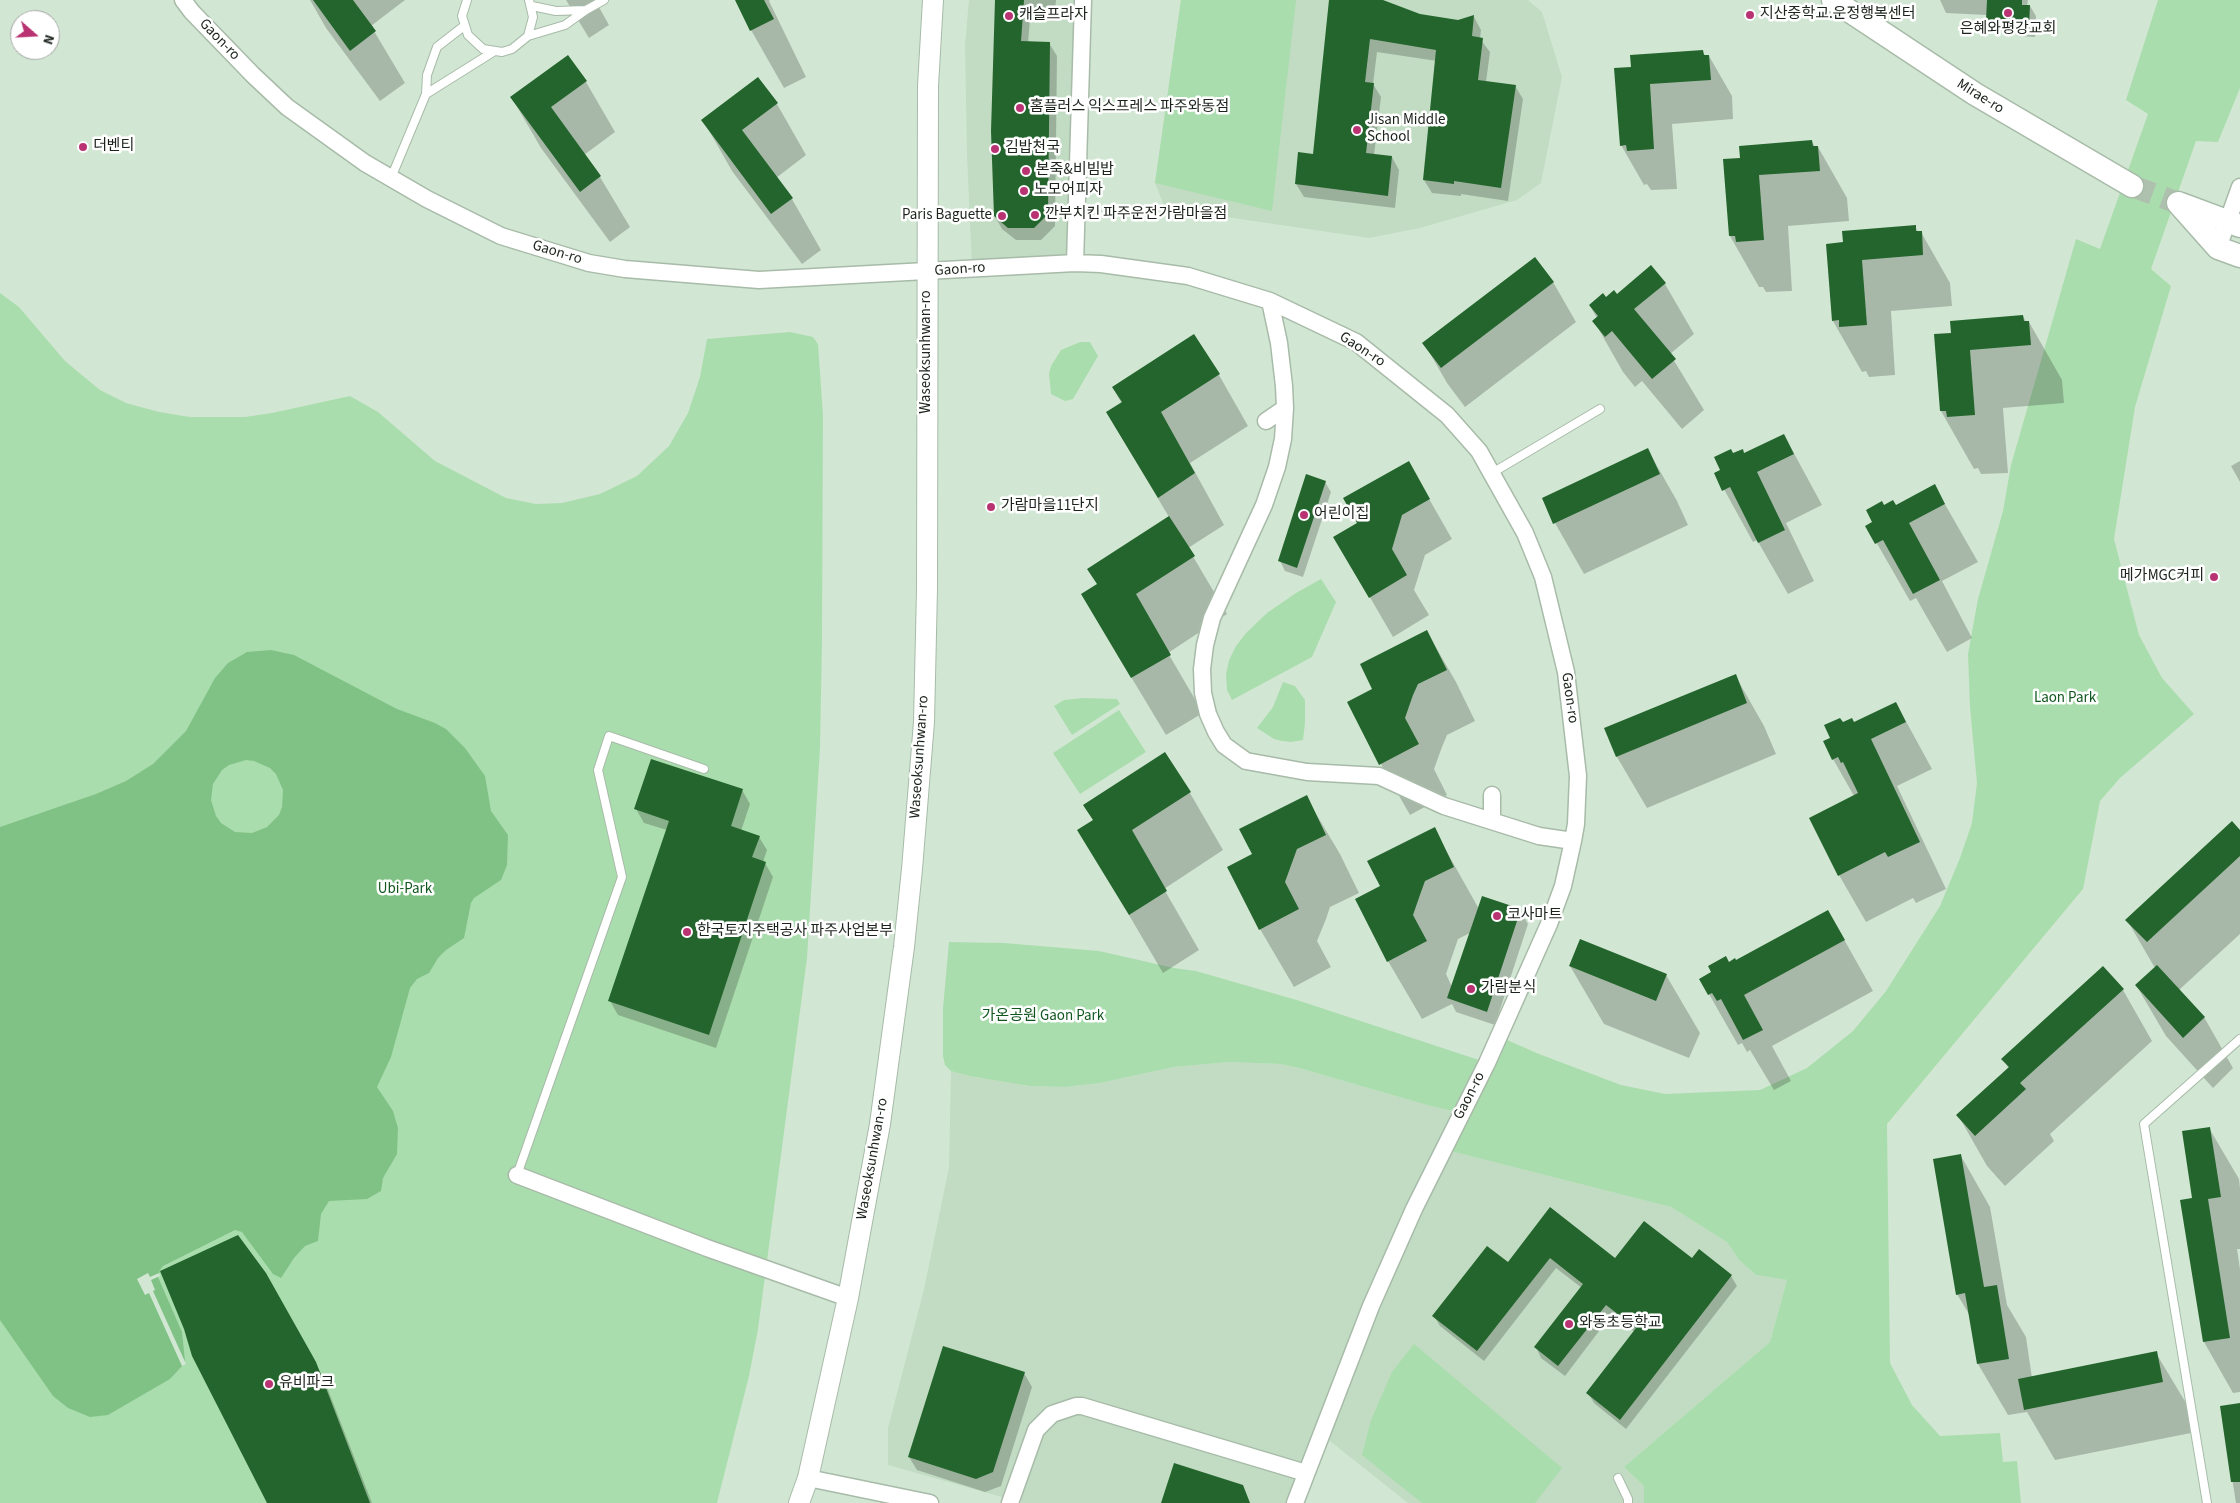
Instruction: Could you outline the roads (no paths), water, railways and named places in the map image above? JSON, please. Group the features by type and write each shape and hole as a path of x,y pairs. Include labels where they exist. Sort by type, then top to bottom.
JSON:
{"main road":[{"name":"Mirae-ro","path":"1833,0 1974,94 2132,186"},
{"path":"2234,224 2178,203 2218,248 2240,256"}],"street":[{"name":"Gaon-ro","path":"183,0 232,54 287,107 365,163 501,236 589,263 666,273 759,280 1075,264 1101,264 1188,276 1270,301 1356,342 1447,414 1479,451 1525,533 1543,577 1566,672 1578,776 1576,824 1563,886 1550,924 1487,1063 1414,1208 1371,1306 1295,1503"},
{"name":"Waseoksunhwan-ro","path":"799,1503 808,1478 848,1298 880,1124 903,956 924,722 927,589 926,272 928,86 933,0"},
{"path":"1075,264 1083,0"},
{"path":"2218,248 2234,224 2240,187"},
{"path":"1270,301 1279,343 1285,408 1282,439 1274,474 1251,534 1212,618 1205,645 1202,669 1203,693 1208,714 1216,732 1224,745 1246,761 1307,772 1379,776 1444,806 1539,836 1573,841"},
{"path":"1266,421 1285,408"},
{"path":"1492,795 1492,820"},
{"path":"517,1175 707,1248 848,1298"},
{"path":"1010,1503 1036,1430 1052,1414 1076,1406 1082,1406 1306,1473"},
{"path":"808,1478 930,1503"}],"lane":[{"path":"466,0 462,16 464,26 474,43 493,52"},
{"path":"426,94 493,52 512,49 528,36 565,25 604,0"},
{"path":"528,36 532,27 531,3 556,11 586,10"},
{"path":"391,178 426,94 427,75 437,47 464,26"},
{"path":"1492,474 1600,409"},
{"path":"517,1175 622,877 598,770 609,736 704,769"},
{"path":"2207,1503 2144,1124 2240,1039"},
{"path":"1618,1478 1628,1503"}],"tunnel":[{"path":"2132,186 2178,203"}],"place":[{"name":"은혜와평강교회","path":"2008,13"},
{"name":"지산중학교.운정행복센터","path":"1750,15"},
{"name":"캐슬프라자","path":"1009,16"},
{"name":"홈플러스 익스프레스 파주와동점","path":"1020,108"},
{"name":"Jisan Middle School","path":"1357,130"},
{"name":"더벤티","path":"83,147"},
{"name":"김밥천국","path":"995,149"},
{"name":"본죽&비빔밥","path":"1026,171"},
{"name":"노모어피자","path":"1024,191"},
{"name":"깐부치킨 파주운전가람마을점","path":"1035,215"},
{"name":"Paris Baguette","path":"1002,216"},
{"name":"가람마을11단지","path":"991,507"},
{"name":"어린이집","path":"1304,515"},
{"name":"메가MGC커피","path":"2214,577"},
{"name":"코사마트","path":"1497,916"},
{"name":"한국토지주택공사 파주사업본부","path":"687,932"},
{"name":"가람분식","path":"1471,989"},
{"name":"와동초등학교","path":"1569,1324"},
{"name":"유비파크","path":"269,1384"}],"park label":[{"name":"Laon Park","path":"2065,699"},
{"name":"Ubi-Park","path":"405,890"},
{"name":"가온공원 Gaon Park","path":"1043,1017"}]}
